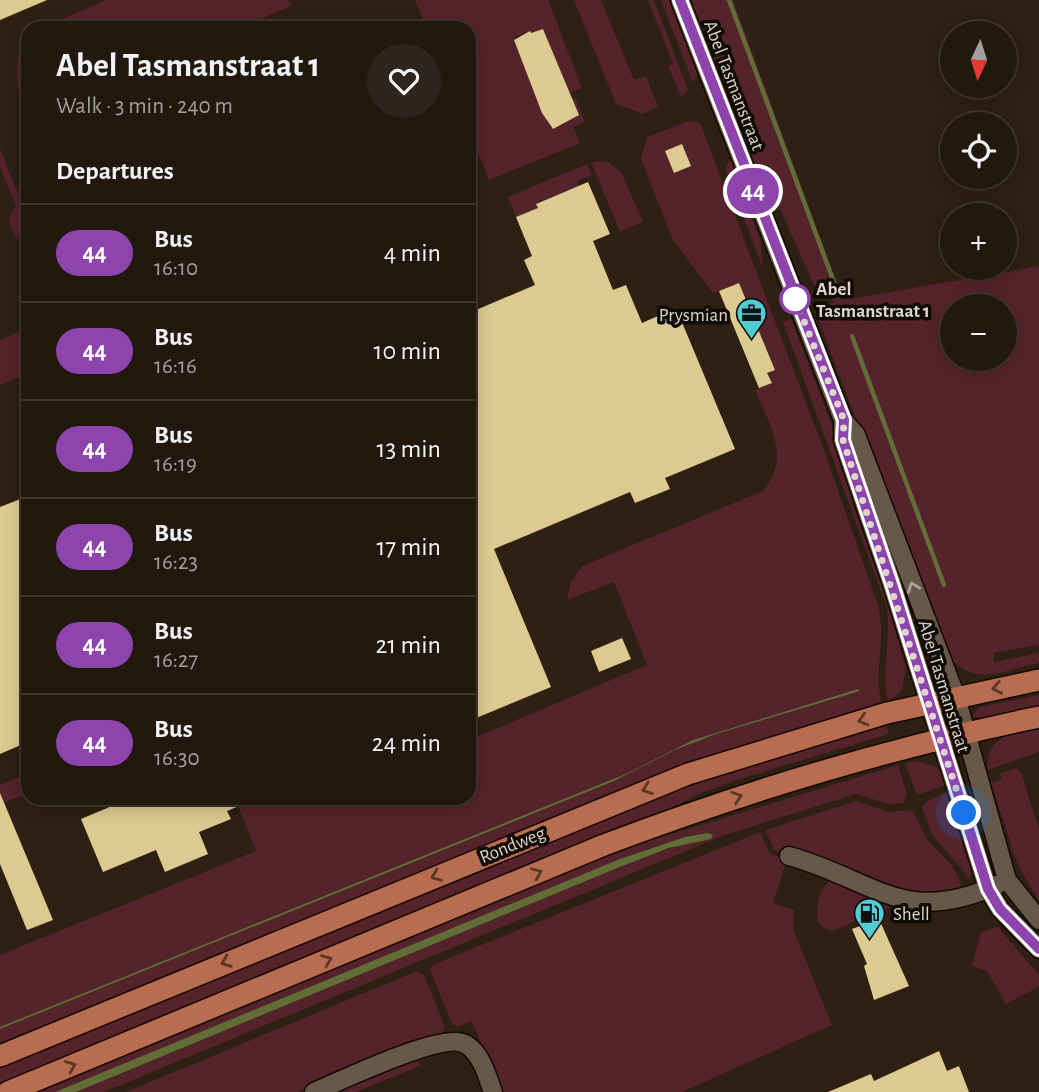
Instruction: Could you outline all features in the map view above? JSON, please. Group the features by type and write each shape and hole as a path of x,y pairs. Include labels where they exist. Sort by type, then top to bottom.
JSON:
{"main road":[{"name":"Rondweg","path":"0,1056 634,794 760,750 930,703 1039,680"},
{"name":"Rondweg","path":"8,1092 641,831 793,778 940,738 1039,717"}],"street":[{"name":"Abel Tasmanstraat","path":"680,0 844,420 856,435 956,697 1007,880 1039,920"},
{"name":"Abel Tasmanstraat","path":"844,420 843,440 988,889 1000,909 1039,949"},
{"path":"789,856 908,902 938,904 988,889 1007,880"},
{"path":"314,1092 422,1047 452,1040 468,1045 479,1058 493,1092"}],"shaded area":[{"path":"107,0 288,0 291,6 256,21 57,21"},
{"path":"415,0 548,0 582,88 570,93 543,29 515,37 514,41 550,127 554,129 579,115 572,99 575,97 585,122 573,127 580,143 489,180 476,148 476,21 424,21"},
{"path":"574,0 601,0 634,80 646,76 658,107 643,114 616,104"},
{"path":"648,0 654,0 688,90 681,97 668,66 673,63"},
{"path":"661,0 671,0 698,72 693,83"},
{"path":"689,0 733,0 843,300 958,280 1017,280 1017,270 1039,266 1039,645 994,653 994,662 1039,653 1039,663 998,673 975,674 953,661 943,648 818,319 816,305 833,303 832,293 818,294 777,202 767,206"},
{"path":"21,43 21,99 17,77"},
{"path":"689,121 700,123 825,453 878,605 882,706 795,729 564,813 0,1046 0,1029 614,781 675,750 716,734 860,691 858,689 693,740 628,773 0,1027 0,955 256,851 238,805 476,805 476,737 647,665 614,582 567,600 571,582 582,566 763,491 776,466 777,454 772,429 755,390 771,383 767,373 775,369 739,283 713,293 673,240 641,159 647,137"},
{"path":"0,149 21,201 21,239 15,236 10,224 11,214 16,206 0,167"},
{"path":"730,159 760,238 763,269 725,168"},
{"path":"606,161 621,172 643,222 620,232 591,162"},
{"path":"587,164 592,175 577,181 579,186 536,203 538,208 516,217 508,197"},
{"path":"791,319 833,428 853,506 885,594 906,669 902,690 888,703 885,679 888,630 886,605 783,322"},
{"path":"21,331 21,376 0,385 0,340"},
{"path":"858,689 860,691 716,734 675,750 614,781 0,1029 628,773 693,740"},
{"path":"1039,695 1039,707 985,718 972,716 980,707"},
{"path":"886,722 889,734 701,793 656,815 0,1086 0,1066 603,816 720,772"},
{"path":"1039,725 1039,752 988,770 988,759 996,743 1011,733"},
{"path":"917,761 937,767 949,784 917,795 905,763"},
{"path":"898,765 907,794 904,803 889,804 856,794 722,836 104,1092 76,1092 615,869 711,833 648,849 55,1092 34,1092 437,923 632,846"},
{"path":"1016,768 1021,772 1039,829 1039,901 1017,863 991,783 1002,780 1000,773"},
{"path":"21,777 21,796 0,804 0,785"},
{"path":"952,790 974,867 969,878 932,834 922,808 927,801"},
{"path":"856,801 889,812 912,810 928,841 952,866 961,882 960,888 944,894 897,890 774,850 765,830"},
{"path":"760,832 770,854 787,859 773,903 794,910 793,929 832,1025 682,1092 501,1092 472,1021 457,1027 452,1023 430,970 432,965"},
{"path":"708,833 713,835 711,839 669,848 615,869 76,1092 55,1092 620,859 685,837"},
{"path":"830,881 837,881 890,908 875,915 870,905 855,912 858,919 844,927 825,929 817,918 817,910 821,893"},
{"path":"998,927 1039,975 1039,987 1006,1004 987,971 972,966 981,932"},
{"path":"417,971 424,975 445,1027 442,1033 298,1092 126,1092"},
{"path":"415,1061 422,1065 356,1092 338,1092"}],"building":[{"path":"0,0 47,0 0,20"},
{"path":"543,29 579,115 553,129 542,113 514,40 530,31 531,33"},
{"path":"682,144 691,166 674,173 665,151"},
{"path":"588,182 610,234 593,241 613,290 626,285 642,323 676,308 735,449 665,478 670,489 635,503 630,492 494,549 551,687 476,718 476,310 535,285 524,260 532,256 516,217 538,208 536,204"},
{"path":"739,283 775,370 767,373 772,383 759,388 719,291"},
{"path":"21,499 21,745 0,754 0,507"},
{"path":"622,638 631,659 599,672 591,651"},
{"path":"0,793 53,920 27,930 0,864"},
{"path":"114,805 241,805 227,811 231,819 199,832 208,854 165,872 156,850 103,872 81,819"},
{"path":"879,919 909,986 874,1000 864,966 867,964 852,929"},
{"path":"939,1051 947,1071 959,1066 969,1092 828,1092 871,1074 874,1081"}],"waterway":[{"path":"729,0 835,285"},
{"path":"852,336 944,585"}],"bus line":[{"name":"44","path":"680,0 844,420 843,440 892,584 988,889 1000,909 1039,949"}],"place":[{"name":"Abel Tasmanstraat 1","path":"795,299"},
{"name":"Prysmian","path":"751,341"},
{"name":"Shell","path":"870,940"}],"route":[{"path":"795,299 844,420 843,440 892,584 964,813"}]}
